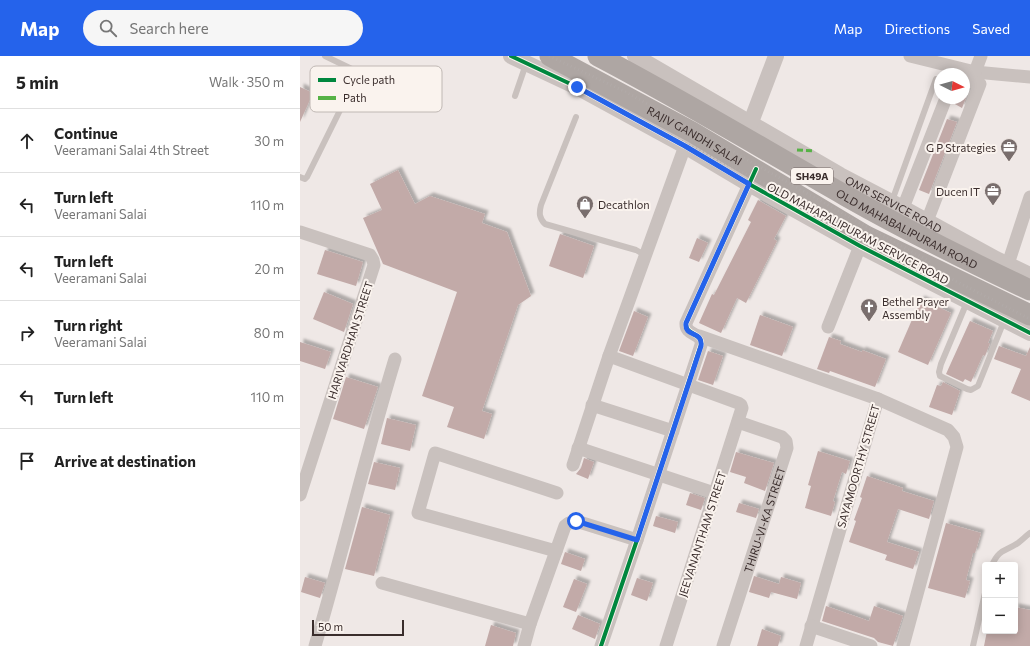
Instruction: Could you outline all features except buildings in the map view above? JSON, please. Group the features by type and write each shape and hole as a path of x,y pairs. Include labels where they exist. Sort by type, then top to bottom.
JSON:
{"main road":[{"name":"RAJIV GANDHI SALAI","path":"550,56 753,177 866,236 1030,315"},
{"name":"OLD MAHABALIPURAM ROAD","path":"598,56 747,130 848,197 924,229 1030,290"}],"street":[{"path":"510,56 688,139 609,356 573,465"},
{"name":"OMR SERVICE ROAD","path":"635,56 747,130 835,172 898,205 924,229 1008,264 1030,275"},
{"path":"747,130 776,56"},
{"path":"912,56 946,68"},
{"path":"970,74 981,56"},
{"path":"970,76 1030,78"},
{"path":"924,229 980,84 970,77"},
{"path":"898,205 943,104"},
{"path":"601,646 701,346 701,339 699,336 687,331 685,327 686,323 753,177"},
{"name":"OLD MAHAPALIPURAM SERVICE ROAD","path":"753,177 860,246 1030,333"},
{"path":"1008,264 1030,197"},
{"name":"HARIVARDHAN STREET","path":"300,232 370,255 374,260 374,265 300,495"},
{"path":"828,327 860,246"},
{"name":"SAYAMOORTHY STREET","path":"699,336 878,399 806,646"},
{"path":"609,356 688,385"},
{"path":"315,646 395,359"},
{"name":"JEEVANANTHAM STREET","path":"666,646 742,408 740,404 688,385"},
{"path":"878,399 948,430 954,437 957,447 904,646"},
{"path":"592,405 673,431"},
{"name":"THIRU-VI-KA STREET","path":"723,646 787,448 786,441 782,437 738,422"},
{"path":"578,448 714,493"},
{"path":"556,551 418,512 435,453 557,493"},
{"path":"524,646 530,624 565,526 576,521 637,540"},
{"path":"382,583 530,624"},
{"path":"811,626 871,646"}],"lane":[{"path":"325,56 346,66"},
{"path":"514,96 526,64"},
{"path":"898,205 934,86"},
{"path":"300,177 305,179 307,177 339,112"},
{"path":"576,117 541,205 541,219 545,224 636,250 645,255"},
{"path":"967,302 941,364 939,372 940,376 967,389 971,390 978,386 1004,320"},
{"path":"994,562 997,555 1007,548 1017,544 1030,533"},
{"path":"974,646 984,598"}],"railway":[{"path":"514,56 1030,319"},
{"path":"549,56 626,92 932,263"}],"marked path":[{"path":"797,150 815,151"}],"cycle path":[{"path":"511,56 577,87 685,146 749,184 860,246 1030,333"},
{"path":"601,646 701,345 699,338 688,330 686,323 756,169"}],"place":[{"name":"G P Strategies","path":"1009,162"},
{"name":"Ducen IT","path":"993,206"},
{"name":"Decathlon","path":"585,219"},
{"name":"Bethel Prayer Assembly","path":"869,322"}],"route":[{"path":"576,521 637,540 701,346 701,339 699,336 687,331 685,327 687,318 749,184 685,146 577,87"}]}
